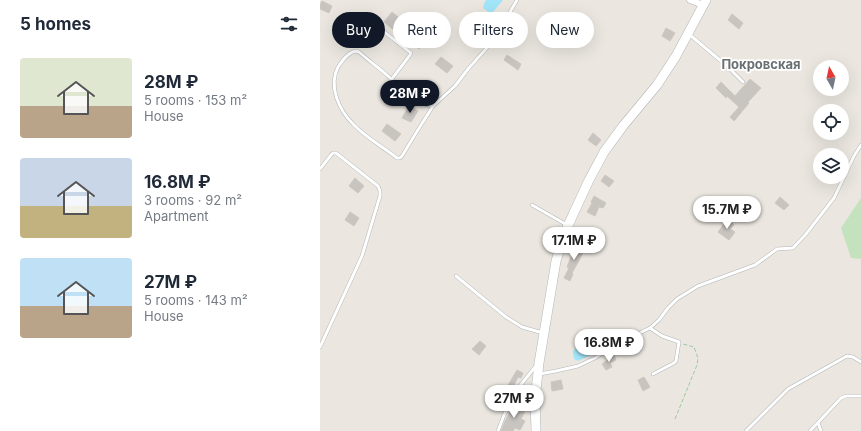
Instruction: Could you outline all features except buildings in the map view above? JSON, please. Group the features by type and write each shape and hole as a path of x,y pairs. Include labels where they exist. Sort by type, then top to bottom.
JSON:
{"main road":[{"path":"536,431 535,399 537,374 553,275 567,226 604,152 623,126 657,85 676,56 705,3"}],"street":[{"path":"690,0 705,3"}],"lane":[{"path":"434,106 426,105 412,99 356,51 347,55 339,66 335,75 334,82 340,106 353,124 397,158 400,158 434,106 455,86 493,40 517,0"},
{"path":"385,33 411,53 391,80"},
{"path":"688,34 727,66 743,82"},
{"path":"537,374 578,366 595,358 614,346 650,328 677,299 698,286 755,265 777,249 793,248 834,198 854,156 861,145"},
{"path":"320,169 331,155 336,153 378,186 380,191 380,196 362,256 320,347"},
{"path":"532,205 567,226"},
{"path":"456,276 506,317 522,327 544,333"},
{"path":"650,328 662,336 679,342 676,361 654,374"},
{"path":"746,431 788,389 847,356 853,357 861,362"},
{"path":"498,431 504,415 519,387 539,363"},
{"path":"810,431 841,398 846,396 861,396"},
{"path":"818,423 821,431"}],"path":[{"path":"675,419 697,365 698,358 694,347 679,342"}],"green space":[{"path":"861,198 861,259 851,258 841,228"}],"water":[{"path":"486,0 503,0 493,12 489,12 483,8"},
{"path":"577,345 589,346 592,348 593,354 578,361 574,359 573,352"}],"district":[{"name":"Покровская","path":"761,64"}]}
